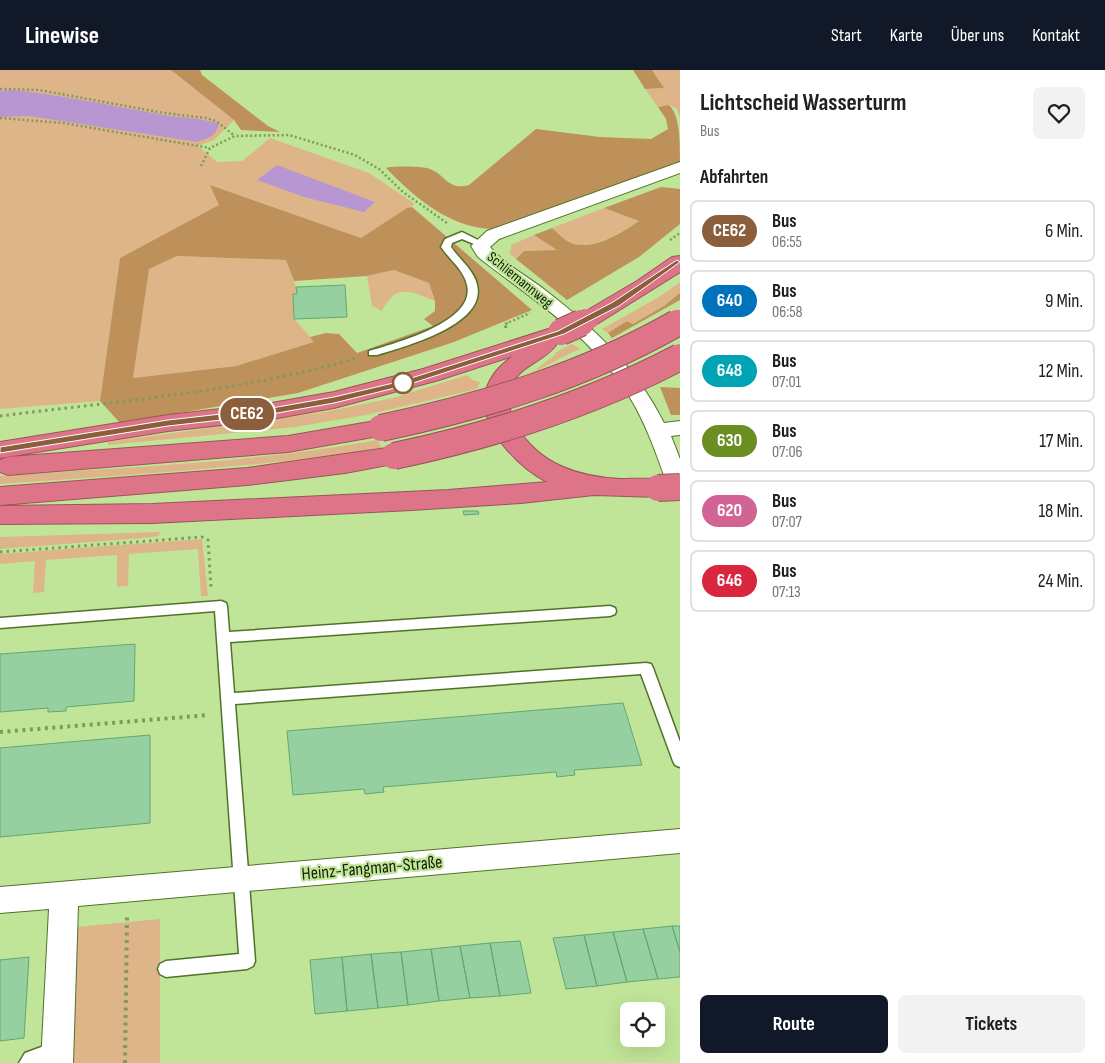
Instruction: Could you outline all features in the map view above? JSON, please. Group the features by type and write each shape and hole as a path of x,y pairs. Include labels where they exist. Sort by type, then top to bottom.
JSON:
{"highway":[{"path":"0,450 160,424 266,412 334,400 431,375 561,332 645,286 680,262"},
{"path":"0,467 278,445 381,428 458,411 543,385 623,352 680,321"},
{"path":"561,332 518,363 500,383 497,406 506,428 520,449 534,463 555,475 594,486"},
{"path":"0,496 250,477 312,470 394,456 478,437 555,413 646,376 680,357"},
{"path":"0,515 71,518 528,493 594,486 673,488"}],"street":[{"name":"Schliemannweg","path":"673,488 658,431 619,367 595,343 550,304 485,253 480,244 493,235 680,167"},
{"path":"658,431 680,428"},
{"name":"Heinz-Fangman-Straße","path":"0,900 680,841"},
{"path":"57,1056 64,894"}],"lane":[{"path":"373,353 451,323 463,313 470,303 473,289 470,278 446,247 448,241 462,235 480,244"},
{"path":"0,623 221,606 247,961 166,969"},
{"path":"223,637 610,611"},
{"path":"229,706 646,668 680,761"},
{"path":"27,1063 31,1059 57,1056"}],"path":[{"path":"0,89 38,90 164,113 206,118 216,121 235,136"},
{"path":"0,118 63,123 210,148 235,136 289,135 355,155 379,168 403,192 449,224"},
{"path":"201,166 210,148"},
{"path":"670,240 680,233"},
{"path":"507,331 505,324 536,311"},
{"path":"0,416 176,394 300,373 373,353"},
{"path":"0,552 202,537 208,540 212,606"},
{"path":"0,732 229,706"},
{"path":"125,1063 127,890"}],"shaded area":[{"path":"0,70 171,70 234,120 214,140 198,146 217,162 242,161 270,138 369,173 415,204 361,238 211,186 220,205 120,258 100,401 0,409"},
{"path":"171,70 200,70 202,75 268,126 280,132 241,130 234,120"},
{"path":"633,70 652,70 664,88 645,89"},
{"path":"652,70 680,70 680,117 677,109 670,105 658,107 645,89 664,88"},
{"path":"12,90 67,97 219,124 216,132 197,142 29,116 0,117 0,91"},
{"path":"669,105 677,122 680,161 495,229 479,228 449,218 409,190 386,168 426,168 456,186 469,185 536,129 600,137 651,139 668,129 666,119 658,107"},
{"path":"277,165 375,202 364,212 304,197 257,180"},
{"path":"210,185 361,238 407,208 412,207 532,310 454,342 298,393 120,423 100,401 120,258 219,205","holes":["177,256 286,260 294,281 367,276 394,270 429,283 435,301 435,311 424,319 433,326 357,353 339,334 326,333 310,337 314,342 236,366 133,378 149,269"]},
{"path":"661,187 680,189 680,224 639,257 567,300 516,259 524,251 557,250 534,235 552,228 567,241 576,244 595,244 614,236 639,221 604,208"},
{"path":"604,208 639,221 614,236 585,245 567,241 552,228"},
{"path":"534,235 558,250 524,251 516,259 510,254 511,245"},
{"path":"177,256 286,260 297,294 293,295 294,319 315,342 236,366 133,378 148,269"},
{"path":"394,270 429,283 435,301 418,294 404,292 393,296 382,311 372,306 367,276"},
{"path":"680,282 680,293 664,306 633,324 627,321 608,333 602,329 659,297"},
{"path":"680,293 680,300 612,338 608,333 627,321 633,324 664,306"},
{"path":"572,344 580,349 533,372 555,353"},
{"path":"467,375 472,380 480,382 477,389 366,415 295,427 108,445 108,442 325,412 393,398"},
{"path":"660,387 680,388 680,415 671,415"},
{"path":"377,440 382,448 287,461 0,484 0,476 236,459 330,448"},
{"path":"160,532 159,536 143,538 0,549 0,537"},
{"path":"202,539 208,596 201,596 198,549 129,554 128,586 117,587 117,555 46,560 44,592 33,593 35,561 0,564 0,554"},
{"path":"160,919 160,1063 71,1063 76,927"}],"building":[{"path":"345,285 347,317 294,319 293,294 297,294 296,287"},
{"path":"463,511 478,511 479,514 464,515"},
{"path":"135,644 134,701 66,707 66,711 48,712 48,708 0,712 0,654"},
{"path":"623,703 642,765 574,770 575,775 557,777 556,772 383,787 384,792 365,794 364,789 293,795 287,731"},
{"path":"150,735 150,823 0,837 0,748"},
{"path":"672,926 680,952 680,977 658,979 643,929"},
{"path":"672,926 680,926 680,952"},
{"path":"643,929 658,979 627,982 613,932"},
{"path":"613,932 627,982 597,986 584,935"},
{"path":"584,935 597,986 566,989 553,938"},
{"path":"520,941 531,993 500,996 490,943"},
{"path":"490,943 500,996 470,998 460,946"},
{"path":"460,946 470,998 439,1001 431,949"},
{"path":"431,949 439,1001 408,1005 401,952"},
{"path":"401,952 408,1005 378,1008 371,954"},
{"path":"371,954 378,1008 347,1011 342,957"},
{"path":"29,957 24,1038 0,1041 0,960"},
{"path":"342,957 347,1011 315,1014 310,960"}],"bus line":[{"name":"CE62","path":"0,450 168,423 266,412 334,400 404,383 561,332 616,304 680,262"}]}
